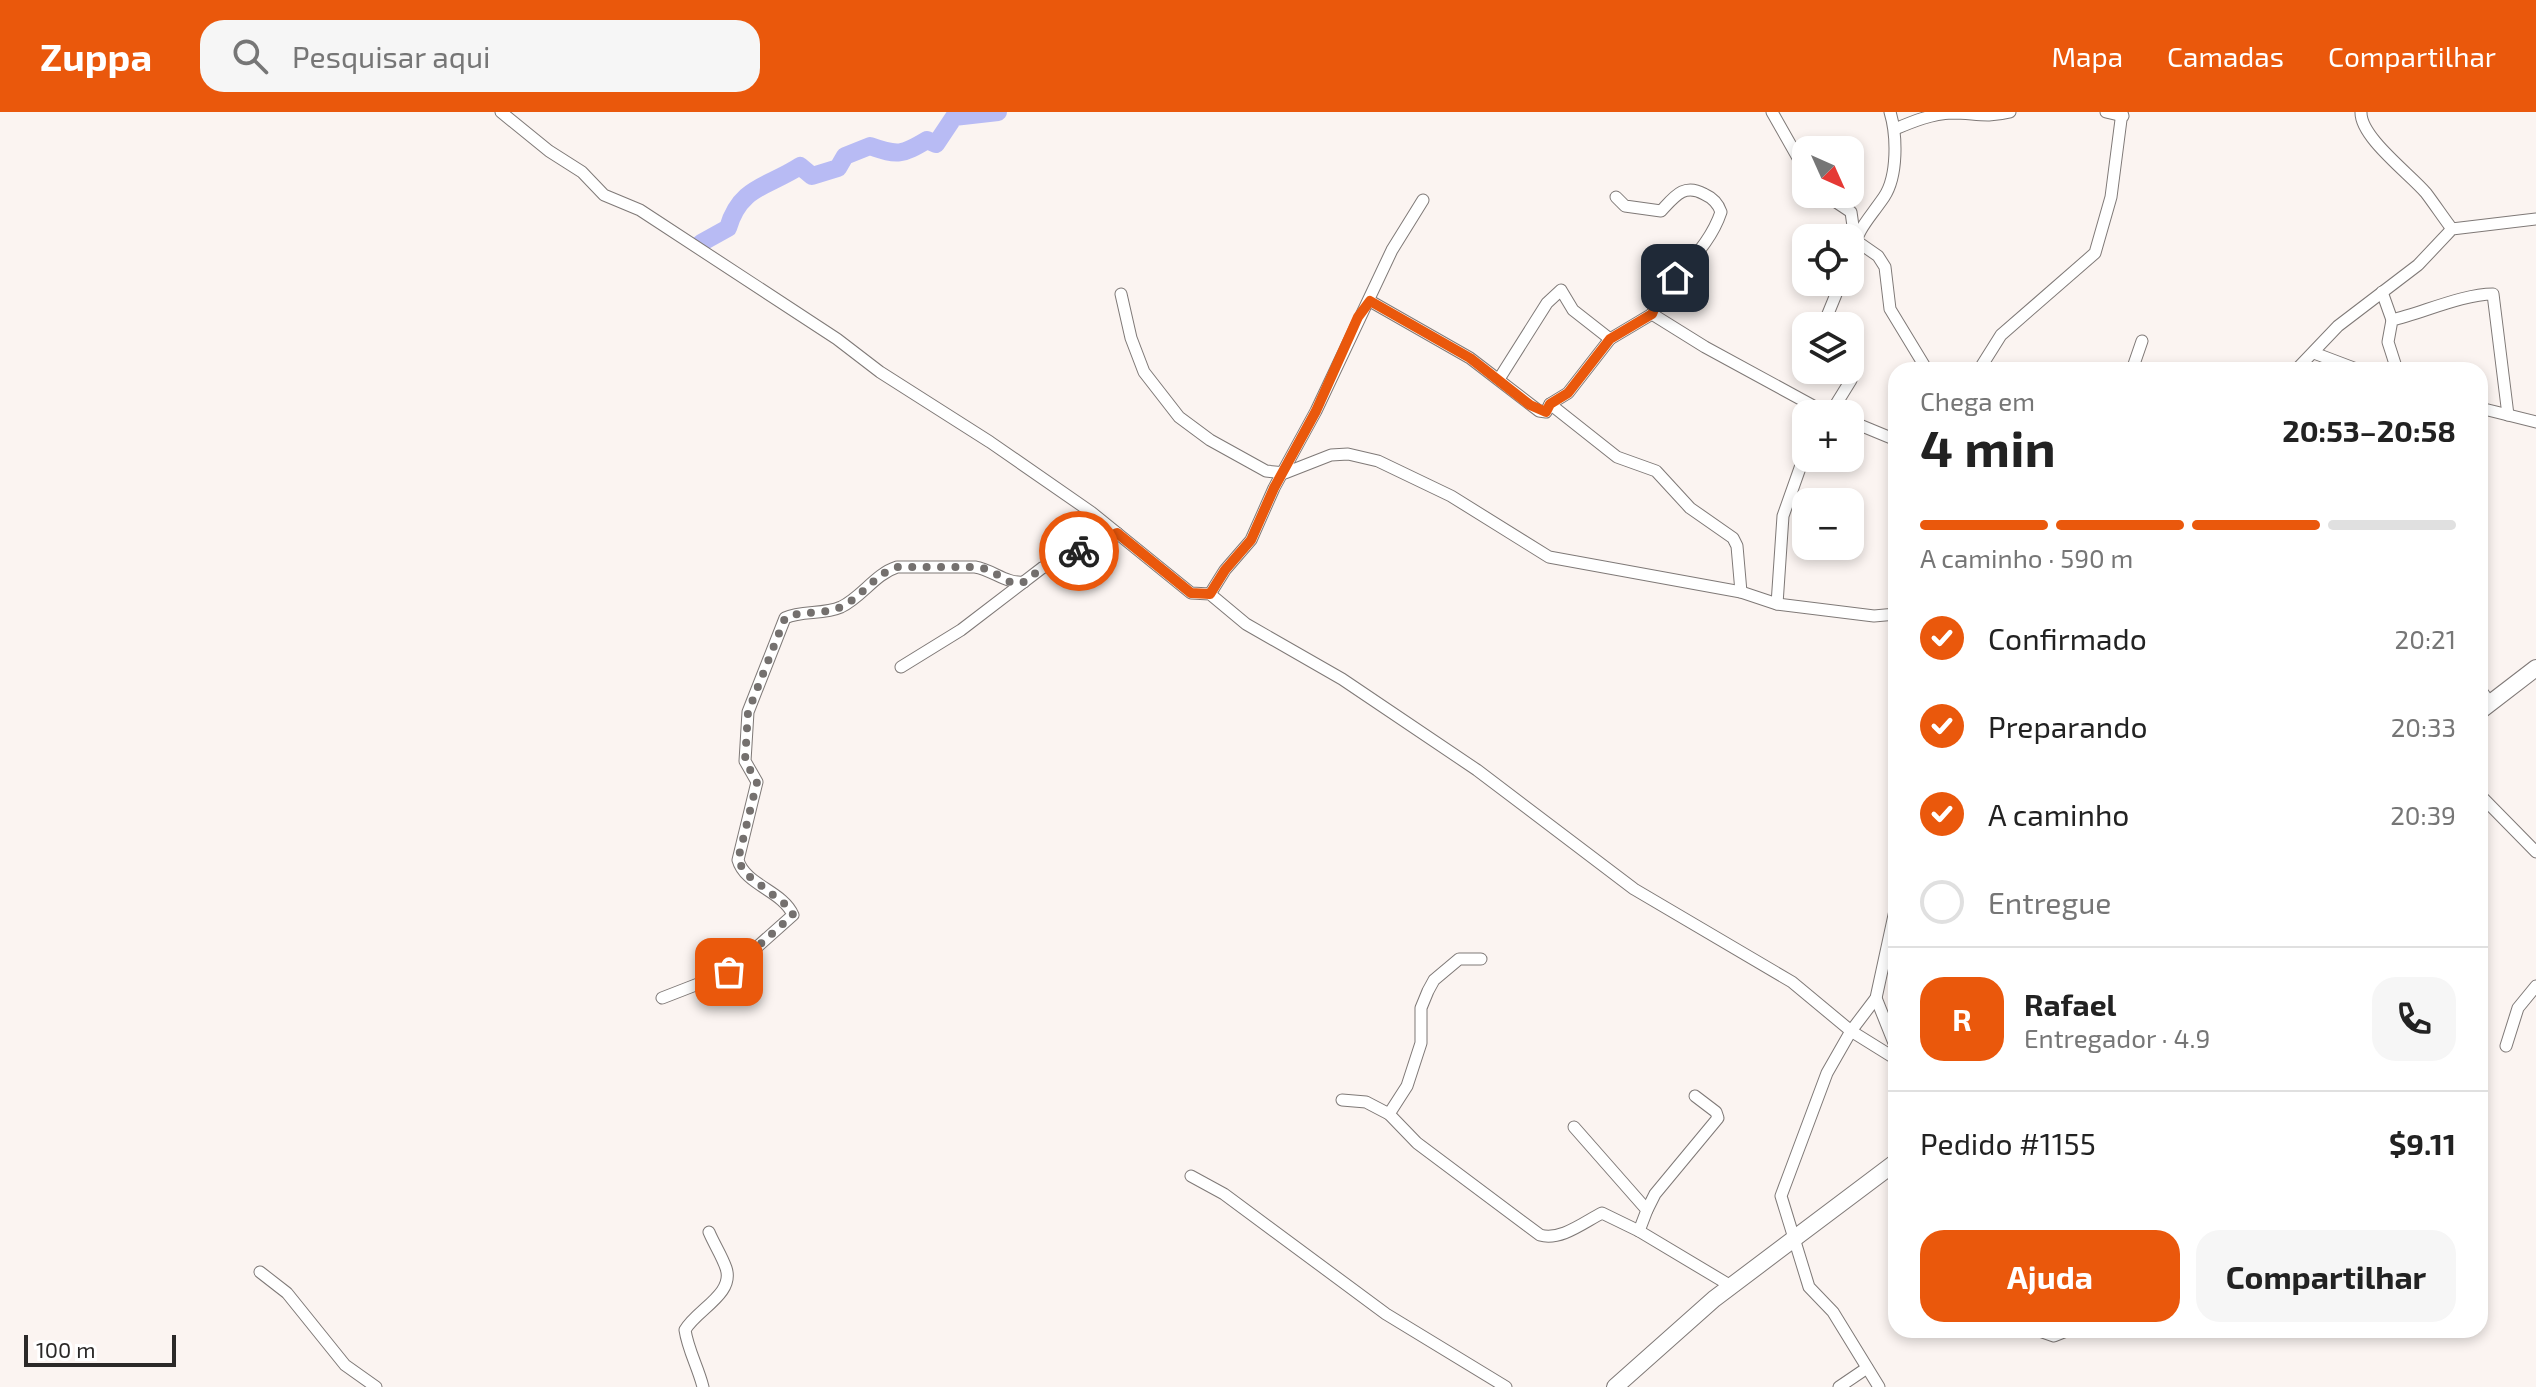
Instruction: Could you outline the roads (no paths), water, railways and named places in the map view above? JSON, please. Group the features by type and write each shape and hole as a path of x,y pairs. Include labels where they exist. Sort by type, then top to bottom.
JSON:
{"street":[{"path":"501,112 549,151 582,172 604,195 640,210 837,339 880,372 990,442 1117,533 1191,593 1210,594 1246,624 1342,679 1477,770 1634,889 1792,982 1851,1031 1888,1054"},
{"path":"1772,112 1792,147"},
{"path":"1861,224 1886,195 1895,129 1890,112"},
{"path":"1895,129 1931,115 1955,113 1991,117 2010,112"},
{"path":"1984,362 2001,335 2095,253 2111,197 2124,113 2106,112"},
{"path":"2361,112 2360,120 2368,132 2426,193 2452,229"},
{"path":"1370,301 1470,358 1539,411 1546,412 1550,404 1568,393 1610,339 1652,314 1661,293 1701,252 1721,212 1712,197 1693,188 1687,189 1661,211 1625,206 1616,197"},
{"path":"1210,594 1225,570 1251,540 1358,317 1370,301 1392,250 1423,200"},
{"path":"2304,362 2338,326 2418,265 2452,229 2536,219"},
{"path":"1864,246 1878,256 1885,267 1890,309 1922,362"},
{"path":"1499,379 1547,303 1561,290 1573,310 1610,339"},
{"path":"2382,292 2392,320 2388,342 2394,362"},
{"path":"1121,294 1131,338 1144,372 1179,417 1210,440 1266,471 1285,473 1331,455 1348,454 1378,461 1451,496 1549,557 1741,592 1777,604 1874,616 1888,615"},
{"path":"2392,320 2466,297 2493,294 2508,415"},
{"path":"1652,314 1705,347 1803,400"},
{"path":"2135,362 2142,341"},
{"path":"2314,353 2338,362"},
{"path":"1550,404 1617,457 1656,471 1690,508 1733,538 1737,546 1741,592"},
{"path":"2488,410 2536,422"},
{"path":"1864,427 1888,437"},
{"path":"1777,604 1783,516 1799,472"},
{"path":"901,667 961,630 1042,568 1117,533"},
{"path":"662,998 729,972 793,915 791,909 745,873 738,860 757,782 745,761 748,712 785,618 844,606 886,570 897,567 975,567 987,569 1012,583 1024,582"},
{"path":"2488,698 2536,668"},
{"path":"2488,802 2536,852"},
{"path":"1879,1387 1833,1312 1809,1287 1781,1196 1827,1073 1851,1031 1876,998 1888,943"},
{"path":"1389,1114 1412,1072 1421,1043 1421,1008 1434,980 1459,959 1481,959"},
{"path":"2506,1046 2518,1008 2536,986"},
{"path":"1876,998 1888,1028"},
{"path":"1639,1231 1655,1194 1718,1118 1716,1112 1695,1096"},
{"path":"1342,1100 1366,1102 1389,1114 1417,1143 1540,1235 1550,1238 1560,1235 1602,1213 1639,1231 1731,1286"},
{"path":"1574,1127 1647,1210"},
{"path":"1615,1387 1659,1345 1731,1286 1888,1170"},
{"path":"1191,1176 1224,1194 1313,1258 1348,1289 1506,1387"},
{"path":"703,1387 698,1365 688,1348 685,1330 699,1311 722,1292 727,1271 709,1232"},
{"path":"260,1272 287,1293 345,1365 376,1387"},
{"path":"1839,1387 1867,1368"}],"waterway":[{"path":"701,243 728,228 733,214 748,195 800,166 812,176 838,168 845,156 870,146 900,152 927,140 936,144 954,117 998,112"}]}
